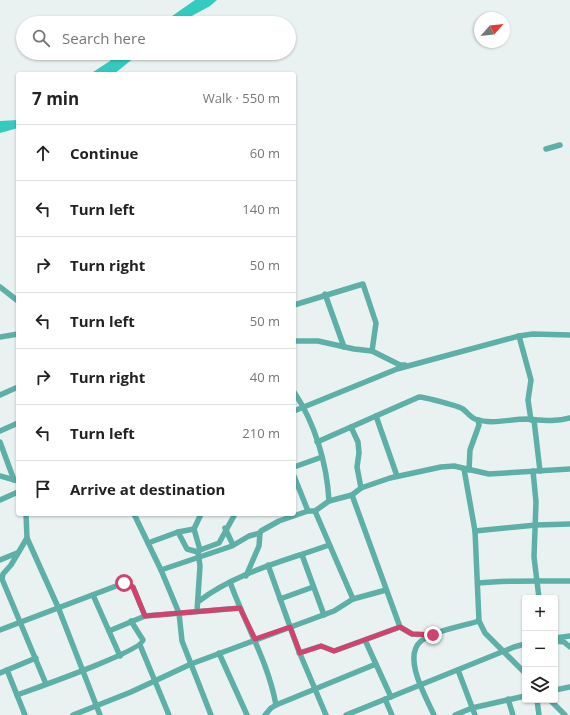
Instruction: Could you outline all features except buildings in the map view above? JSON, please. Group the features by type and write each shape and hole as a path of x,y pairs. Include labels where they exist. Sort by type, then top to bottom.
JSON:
{"street":[{"path":"546,149 560,145"},
{"path":"296,304 325,294 363,284 376,323 372,351"},
{"path":"0,287 16,299"},
{"path":"325,294 344,347"},
{"path":"0,337 16,334"},
{"path":"296,410 397,369 415,364 519,336 533,334 570,335"},
{"path":"519,336 531,380 528,400 532,420 537,471 534,557 539,595"},
{"path":"296,341 318,341 372,351 400,366 415,364"},
{"path":"0,395 16,388"},
{"path":"296,395 304,406 322,457 328,482 329,501"},
{"path":"317,442 412,399 427,397 439,402 463,408 472,418 486,423 557,420 570,418"},
{"path":"376,416 398,476"},
{"path":"478,420 479,425 470,450 467,469 474,531 479,620 485,634 522,670"},
{"path":"0,431 16,424"},
{"path":"351,427 358,442 359,454 357,467 361,488"},
{"path":"0,442 16,480"},
{"path":"296,466 322,457"},
{"path":"296,516 308,511 315,511 329,501 352,495 361,488 398,476 441,467 454,466 488,474 570,469"},
{"path":"0,476 16,480"},
{"path":"296,481 308,511"},
{"path":"0,500 16,493"},
{"path":"352,495 400,627 412,634 433,635"},
{"path":"315,511 353,599"},
{"path":"26,516 27,538 58,607 100,715"},
{"path":"135,516 161,570 179,613 182,641 211,715"},
{"path":"197,611 199,601 199,553 194,529 202,516"},
{"path":"161,570 218,543 225,528 234,516"},
{"path":"178,532 187,549 199,553 220,550 233,545 249,536 260,533 261,531 279,522 295,516"},
{"path":"474,531 536,525 570,524"},
{"path":"225,528 233,545"},
{"path":"148,543 178,532 194,529"},
{"path":"246,576 259,546 260,533"},
{"path":"27,538 3,574 2,589 21,622 46,684"},
{"path":"218,543 220,550"},
{"path":"199,601 212,591 268,565 329,545"},
{"path":"0,560 17,553"},
{"path":"302,555 324,615"},
{"path":"268,565 300,653 326,715"},
{"path":"478,583 507,580 518,582 570,581"},
{"path":"230,582 240,608 269,671 276,705"},
{"path":"0,630 124,583 130,584 134,589 145,616"},
{"path":"280,599 313,587"},
{"path":"73,715 191,664 334,611 353,599 386,590"},
{"path":"93,595 120,656"},
{"path":"109,631 145,616 240,608"},
{"path":"434,715 415,672 413,656 414,649 421,641 433,635 479,620"},
{"path":"17,695 120,656 140,645 143,640 131,621"},
{"path":"300,653 321,646 334,651 400,627"},
{"path":"558,638 570,636"},
{"path":"365,640 376,664 388,698 392,715"},
{"path":"558,640 570,646"},
{"path":"140,645 169,715"},
{"path":"346,715 522,645"},
{"path":"219,653 247,715"},
{"path":"0,673 36,658"},
{"path":"265,715 276,705 376,664"},
{"path":"7,670 25,715"},
{"path":"458,670 475,715"},
{"path":"558,689 570,687"},
{"path":"455,715 472,708 522,697"},
{"path":"508,699 513,715"},
{"path":"537,703 539,715"},
{"path":"553,703 565,715"}],"water":[{"path":"195,0 217,0 210,6 192,16 172,16"},
{"path":"131,60 116,72 93,72 110,61"},
{"path":"16,120 16,129 0,133 0,121"}],"route":[{"path":"124,583 132,585 145,616 240,608 255,639 290,627 300,653 314,647 321,646 334,651 400,627 412,634 433,635"}]}
